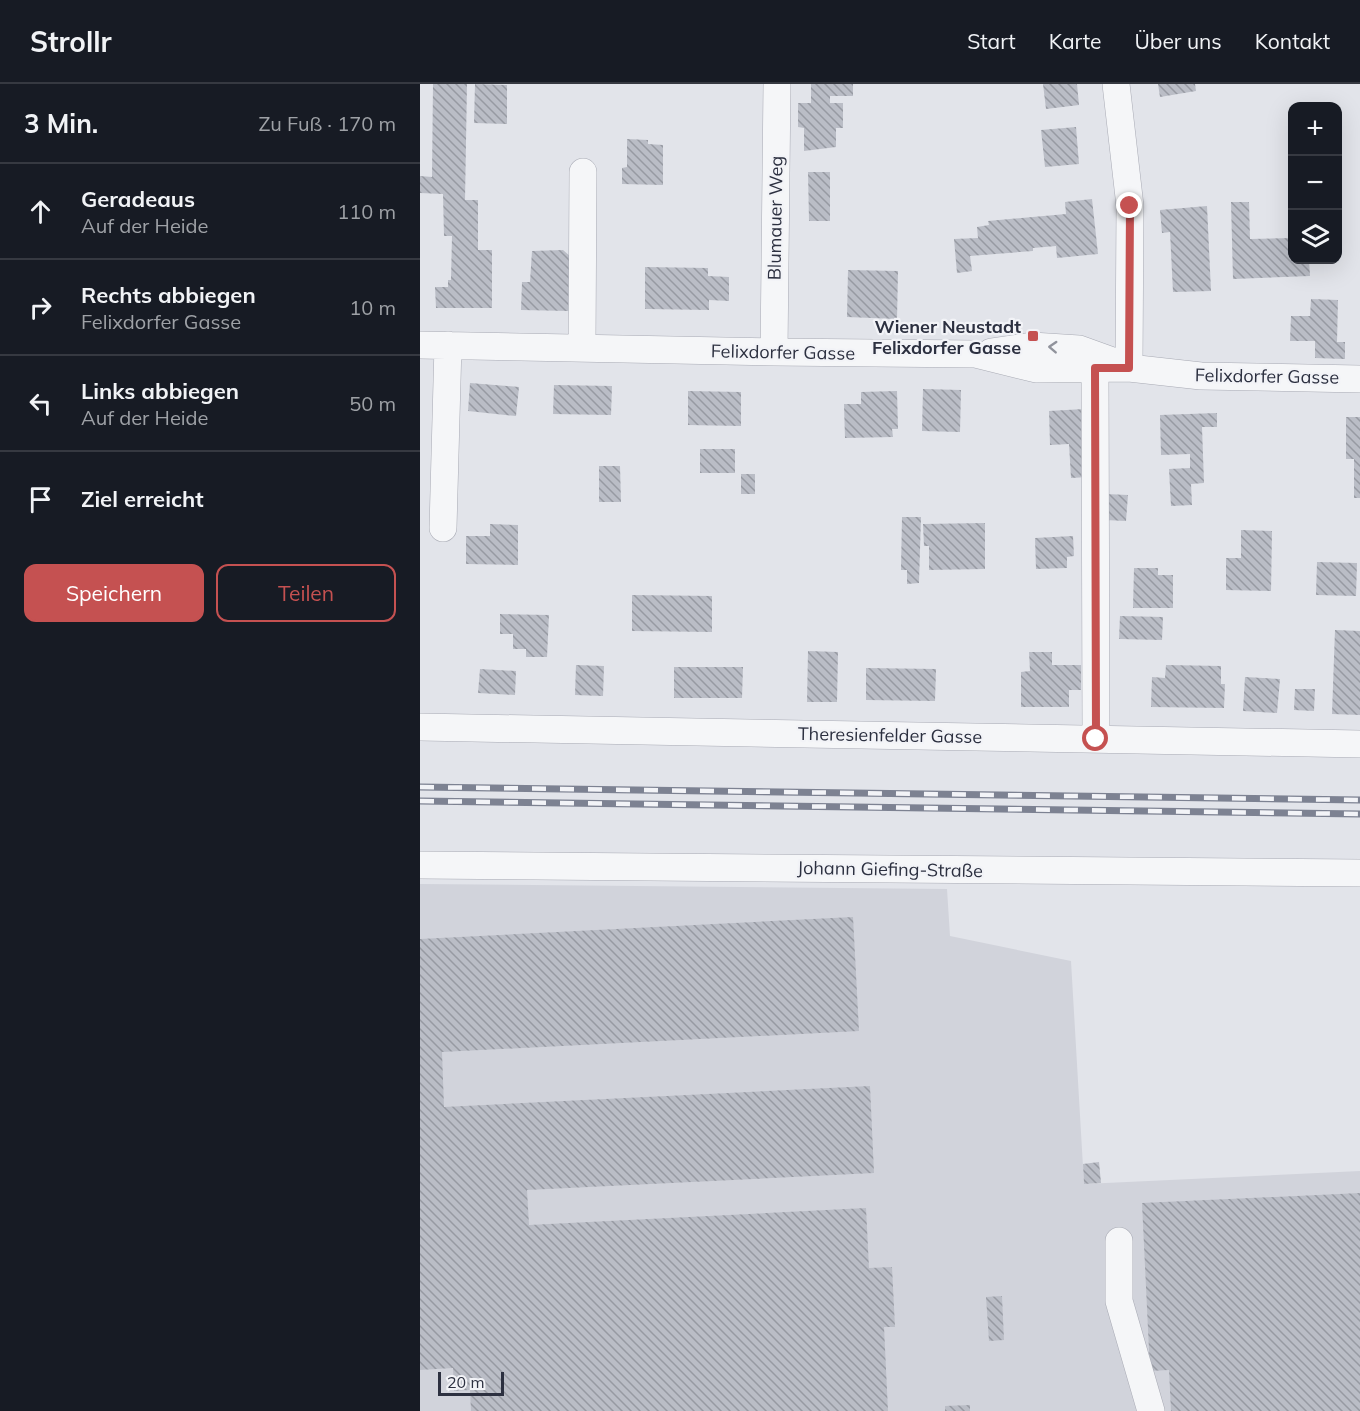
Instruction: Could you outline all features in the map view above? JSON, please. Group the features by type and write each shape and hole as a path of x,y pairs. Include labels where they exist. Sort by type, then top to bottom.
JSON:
{"street":[{"name":"Blumauer Weg","path":"774,352 777,84"},
{"path":"975,354 1032,346 1079,348 1129,368 1130,206 1116,84"},
{"path":"582,348 583,172"},
{"name":"Felixdorfer Gasse","path":"420,345 975,354 1036,369 1129,368 1201,376 1360,378"},
{"path":"443,528 448,345"},
{"path":"1095,368 1096,739"},
{"name":"Theresienfelder Gasse","path":"420,727 1360,744"},
{"name":"Johann Giefing-Straße","path":"420,865 1360,873"},
{"path":"1119,1241 1119,1301 1151,1411"}],"shaded area":[{"path":"420,884 947,889 950,936 1071,961 1084,1184 1360,1171 1360,1411 420,1411"}],"building":[{"path":"433,84 467,84 465,200 478,200 478,250 492,250 492,308 436,308 435,287 448,287 448,280 451,280 452,236 444,236 443,194 420,193 420,176 432,177"},
{"path":"475,84 507,85 507,124 474,123"},
{"path":"811,84 853,84 853,96 830,96 830,103 843,103 843,128 836,128 836,147 804,151 804,128 798,127 798,103 811,103"},
{"path":"1043,84 1077,84 1079,105 1046,109"},
{"path":"1158,84 1195,84 1196,91 1160,97"},
{"path":"1076,127 1079,164 1045,167 1041,130"},
{"path":"627,139 648,140 648,144 663,145 663,185 622,184 622,168 627,167"},
{"path":"808,172 830,172 830,221 809,221"},
{"path":"1092,199 1098,254 1057,258 1056,246 1033,248 1033,251 970,256 972,271 957,273 954,239 978,238 977,227 989,225 988,221 1066,214 1065,202"},
{"path":"1231,202 1249,202 1250,239 1288,238 1288,264 1309,264 1310,276 1233,279"},
{"path":"1207,206 1211,291 1173,292 1170,232 1162,233 1160,210"},
{"path":"563,250 571,257 569,311 521,310 522,282 530,282 532,251"},
{"path":"645,267 708,268 708,276 729,277 729,301 709,300 709,310 645,309"},
{"path":"848,270 898,271 897,319 847,317"},
{"path":"1311,299 1338,300 1337,342 1345,342 1345,359 1315,358 1315,341 1290,341 1291,316 1310,316"},
{"path":"470,383 519,387 516,416 468,411"},
{"path":"554,385 612,386 611,415 553,414"},
{"path":"923,389 961,390 960,432 922,431"},
{"path":"688,391 741,392 741,426 688,425"},
{"path":"897,391 898,429 892,429 893,437 845,438 844,404 861,404 861,392"},
{"path":"1084,409 1088,477 1071,478 1069,444 1050,445 1049,411"},
{"path":"1217,413 1217,427 1202,427 1204,483 1191,484 1192,505 1171,506 1169,469 1190,468 1190,454 1161,455 1160,415"},
{"path":"1346,417 1360,417 1360,498 1354,498 1354,459 1346,459"},
{"path":"700,449 735,449 735,473 700,473"},
{"path":"599,466 620,466 621,502 599,502"},
{"path":"741,474 755,474 755,494 741,494"},
{"path":"1106,494 1128,495 1126,521 1105,520"},
{"path":"902,517 921,517 919,583 907,584 907,570 901,570"},
{"path":"985,523 985,569 929,570 929,546 924,546 923,524"},
{"path":"490,524 518,525 518,565 466,564 466,536 490,536"},
{"path":"1241,530 1272,531 1271,591 1226,590 1226,558 1241,558"},
{"path":"1073,536 1074,556 1067,557 1067,568 1036,569 1035,538"},
{"path":"1317,562 1357,563 1356,596 1316,595"},
{"path":"1134,568 1158,568 1158,575 1173,575 1173,608 1133,608"},
{"path":"632,595 712,596 712,632 632,631"},
{"path":"500,614 549,615 547,657 526,657 526,649 513,649 513,634 500,634"},
{"path":"1120,616 1163,617 1162,640 1119,639"},
{"path":"1335,630 1360,631 1360,715 1332,714"},
{"path":"808,651 838,652 837,702 807,702"},
{"path":"1029,652 1052,652 1052,665 1081,665 1081,690 1069,690 1069,707 1021,707 1021,672 1030,671"},
{"path":"576,665 604,666 603,696 575,695"},
{"path":"1166,665 1221,666 1221,684 1225,684 1224,708 1151,707 1152,677 1165,678"},
{"path":"674,667 743,667 742,698 674,698"},
{"path":"866,668 936,669 935,701 866,700"},
{"path":"480,669 516,671 515,695 478,693"},
{"path":"1245,677 1280,679 1277,713 1243,711"},
{"path":"1295,689 1315,689 1314,711 1294,710"},
{"path":"853,917 859,1031 442,1052 444,1107 870,1086 874,1173 527,1190 529,1225 866,1208 869,1268 892,1267 895,1327 884,1327 888,1411 471,1411 470,1390 454,1391 453,1368 420,1370 420,939"},
{"path":"1099,1162 1101,1183 1084,1184 1083,1164"},
{"path":"1360,1193 1360,1411 1171,1411 1169,1370 1150,1371 1142,1203"},
{"path":"1002,1296 1004,1340 989,1341 986,1297"},
{"path":"970,1405 970,1411 945,1411 945,1406"}],"railway":[{"path":"420,787 1360,800"},
{"path":"420,801 1360,814"}],"place":[{"name":"Wiener Neustadt Felixdorfer Gasse","path":"1033,336"}],"route":[{"path":"1096,739 1095,368 1129,368 1130,206"}]}
